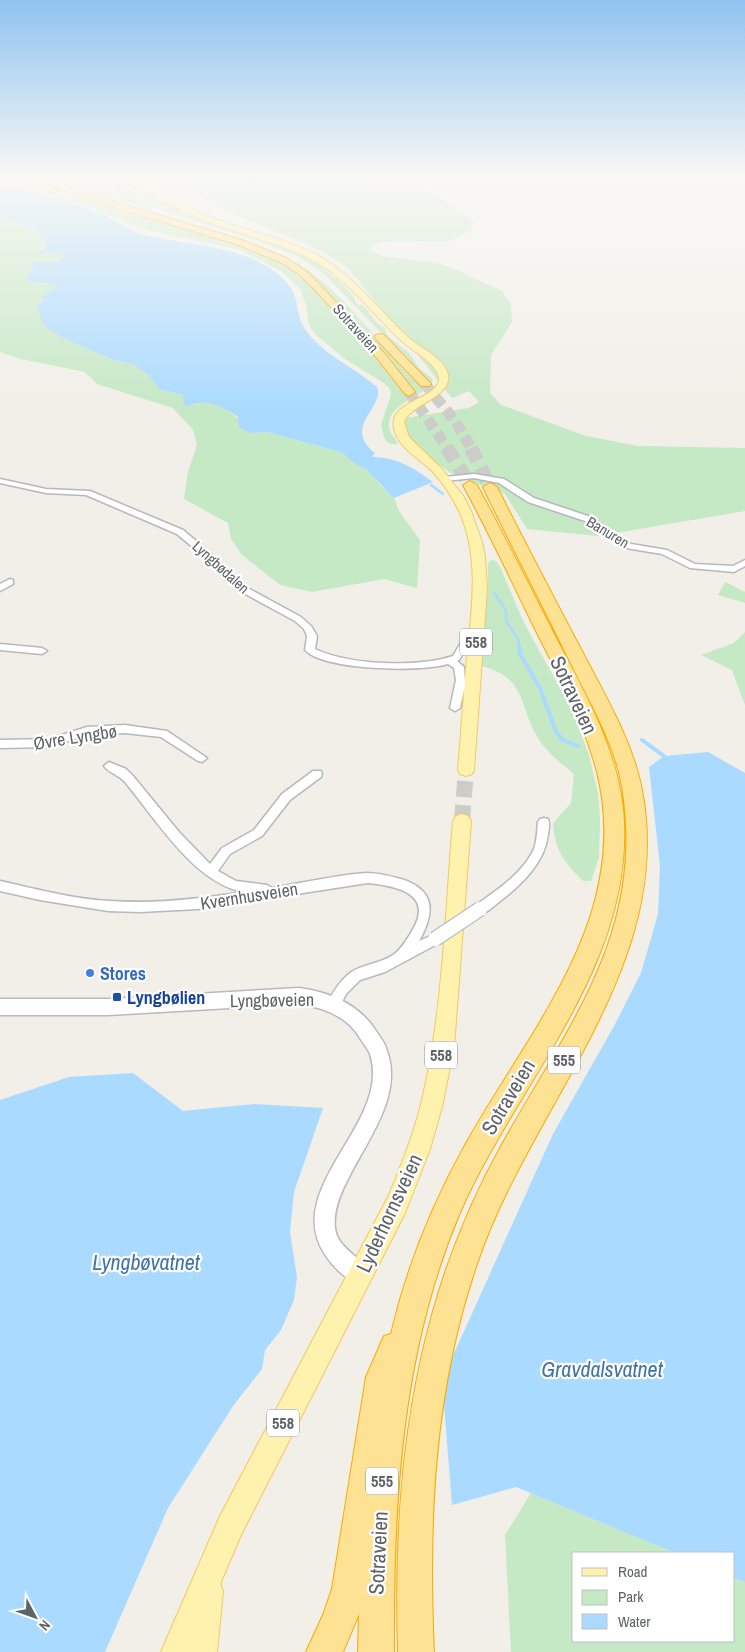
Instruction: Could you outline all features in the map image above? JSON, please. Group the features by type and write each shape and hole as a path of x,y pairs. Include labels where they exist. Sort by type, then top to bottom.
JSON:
{"highway":[{"name":"Sotraveien","path":"269,255 296,268 311,280 381,356 409,392"},
{"name":"Sotraveien","path":"288,255 307,266 327,282"},
{"name":"Sotraveien","path":"374,330 425,384"},
{"name":"Sotraveien","path":"376,1652 377,1553 383,1463 396,1382 410,1313 432,1248 452,1199 482,1141 566,1002 585,964 600,928 607,900 614,856 614,823 610,790 598,747 480,486 594,692 618,744 633,792 637,826 637,861 633,900 623,939 609,976 589,1017 507,1159 482,1212 444,1323 428,1397 418,1477 414,1557 416,1652"},
{"name":"555","path":"324,1652 339,1621 355,1558 381,1377 410,1313"}],"main road":[{"name":"558","path":"310,255 321,260 350,284 409,343 438,365 444,374 444,381 441,387 405,411 399,420 399,426 401,433 411,446 445,479 455,493 472,528 478,551 480,572 476,634 466,686 466,770"},
{"name":"Lyderhornsveien","path":"177,1652 190,1614 211,1574 230,1526 397,1205 410,1174 439,1076 450,975 462,821"},
{"name":"Lyderhornsveien","path":"201,1652 211,1574"}],"street":[{"name":"Banuren","path":"445,479 474,476 501,481 531,500 588,519 629,546 664,552 693,566 728,569 739,568 745,563"},
{"name":"Lyngbødalen","path":"0,481 46,491 87,493 180,532 205,553 239,587 298,619 308,628 312,636 309,647 315,654 334,660 367,664 422,665 450,661"},
{"path":"0,588 10,582"},
{"path":"455,708 466,686 459,667 450,661 458,656 464,640 470,634 476,634"},
{"path":"0,647 42,651"},
{"name":"Øvre Lyngbø","path":"0,744 49,742 87,731 125,730 163,734 202,758"},
{"path":"109,766 122,772 194,855 224,881 233,885 276,892"},
{"path":"211,871 226,851 258,833 286,797 317,774"},
{"name":"Lyngbøveien","path":"334,1004 341,990 356,976 398,959 435,939 480,909 517,878 538,852 543,839 544,822"},
{"name":"Kvernhusveien","path":"0,886 40,895 108,906 140,907 198,904 368,878 385,879 402,883 417,891 425,902 426,913 417,937 398,959"},
{"name":"Lyngbøveien","path":"0,1007 108,1007 299,996 318,998 334,1004 352,1015 367,1031 380,1057 382,1070 379,1094 374,1111 342,1166 331,1190 325,1221 327,1237 332,1248 360,1275"}],"green space":[{"path":"0,255 61,255 64,257 59,262 33,262 32,271 25,278 34,282 55,284 57,287 42,296 41,320 48,329 61,337 111,359 133,364 149,376 159,389 183,395 190,406 208,403 224,408 232,413 251,433 267,432 342,452 368,470 394,498 399,511 420,540 417,588 384,579 312,592 280,585 242,555 231,539 228,523 184,499 188,472 197,445 193,430 173,408 97,384 85,372 21,359 0,352"},
{"path":"250,255 261,255 285,265 315,289 405,393 412,389 370,336 314,279 298,266 268,255 283,256 317,277 360,319 415,381 420,384 427,380 325,275 294,255 301,255 317,263 353,295 357,304 364,306 377,323 384,327 387,335 410,354 420,369 433,379 429,386 402,404 391,415 389,429 398,444 390,444 385,440 381,425 391,395 390,389 384,383 345,359 315,334 309,325 306,305 300,289 281,271"},
{"path":"327,255 381,255 432,262 450,267 502,291 511,304 512,322 491,355 490,393 501,405 586,436 638,446 745,448 745,511 598,536 527,529 505,494 453,475 411,443 393,420 469,408 479,402 469,391 452,398 350,270"},
{"path":"491,560 496,561 501,569 524,623 571,708 589,755 598,794 600,819 599,858 591,881 583,881 566,862 558,849 554,833 553,823 571,803 574,774 538,738 514,685 507,677 481,666 488,590 488,564"},
{"path":"725,582 745,592 745,603 718,595"},
{"path":"745,632 745,705 732,670 701,655 734,643"},
{"path":"531,1493 673,1552 572,1552 572,1642 735,1642 735,1578 745,1582 745,1652 511,1652 505,1535"}],"water":[{"path":"61,255 243,255 259,262 285,280 291,288 303,325 315,341 377,387 376,402 363,426 362,434 366,443 375,453 372,457 397,461 419,472 433,482 394,498 368,470 357,465 341,452 267,432 251,433 239,427 238,417 225,409 215,404 205,403 184,405 183,395 159,389 149,376 133,364 111,359 61,337 48,329 41,320 37,305 43,302 42,296 57,287 55,284 34,282 25,278 32,271 33,262 59,262 64,257"},
{"name":"Gravdalsvatnet","path":"708,752 745,773 745,1582 735,1578 735,1552 673,1552 516,1487 452,1505 442,1380 553,1134 614,1026 641,973 658,914 660,866 649,767 664,756"},
{"name":"Lyngbøvatnet","path":"133,1073 183,1111 254,1104 323,1108 294,1192 290,1232 297,1277 294,1300 281,1330 265,1350 262,1369 233,1406 168,1508 105,1652 0,1652 0,1100 69,1077"}],"waterway":[{"path":"431,485 443,494"},
{"path":"494,592 506,611 506,621 518,639 519,646"},
{"path":"519,645 520,654 540,688 556,732 563,740 578,746"},
{"path":"642,740 664,756"}],"tunnel":[{"path":"425,384 455,421 472,449"},
{"path":"409,392 448,449"},
{"path":"447,448 470,485"},
{"path":"471,448 490,487"},
{"path":"462,821 466,770"}],"place":[{"name":"Stores","path":"90,973"},
{"name":"Lyngbølien","path":"117,997"}]}
